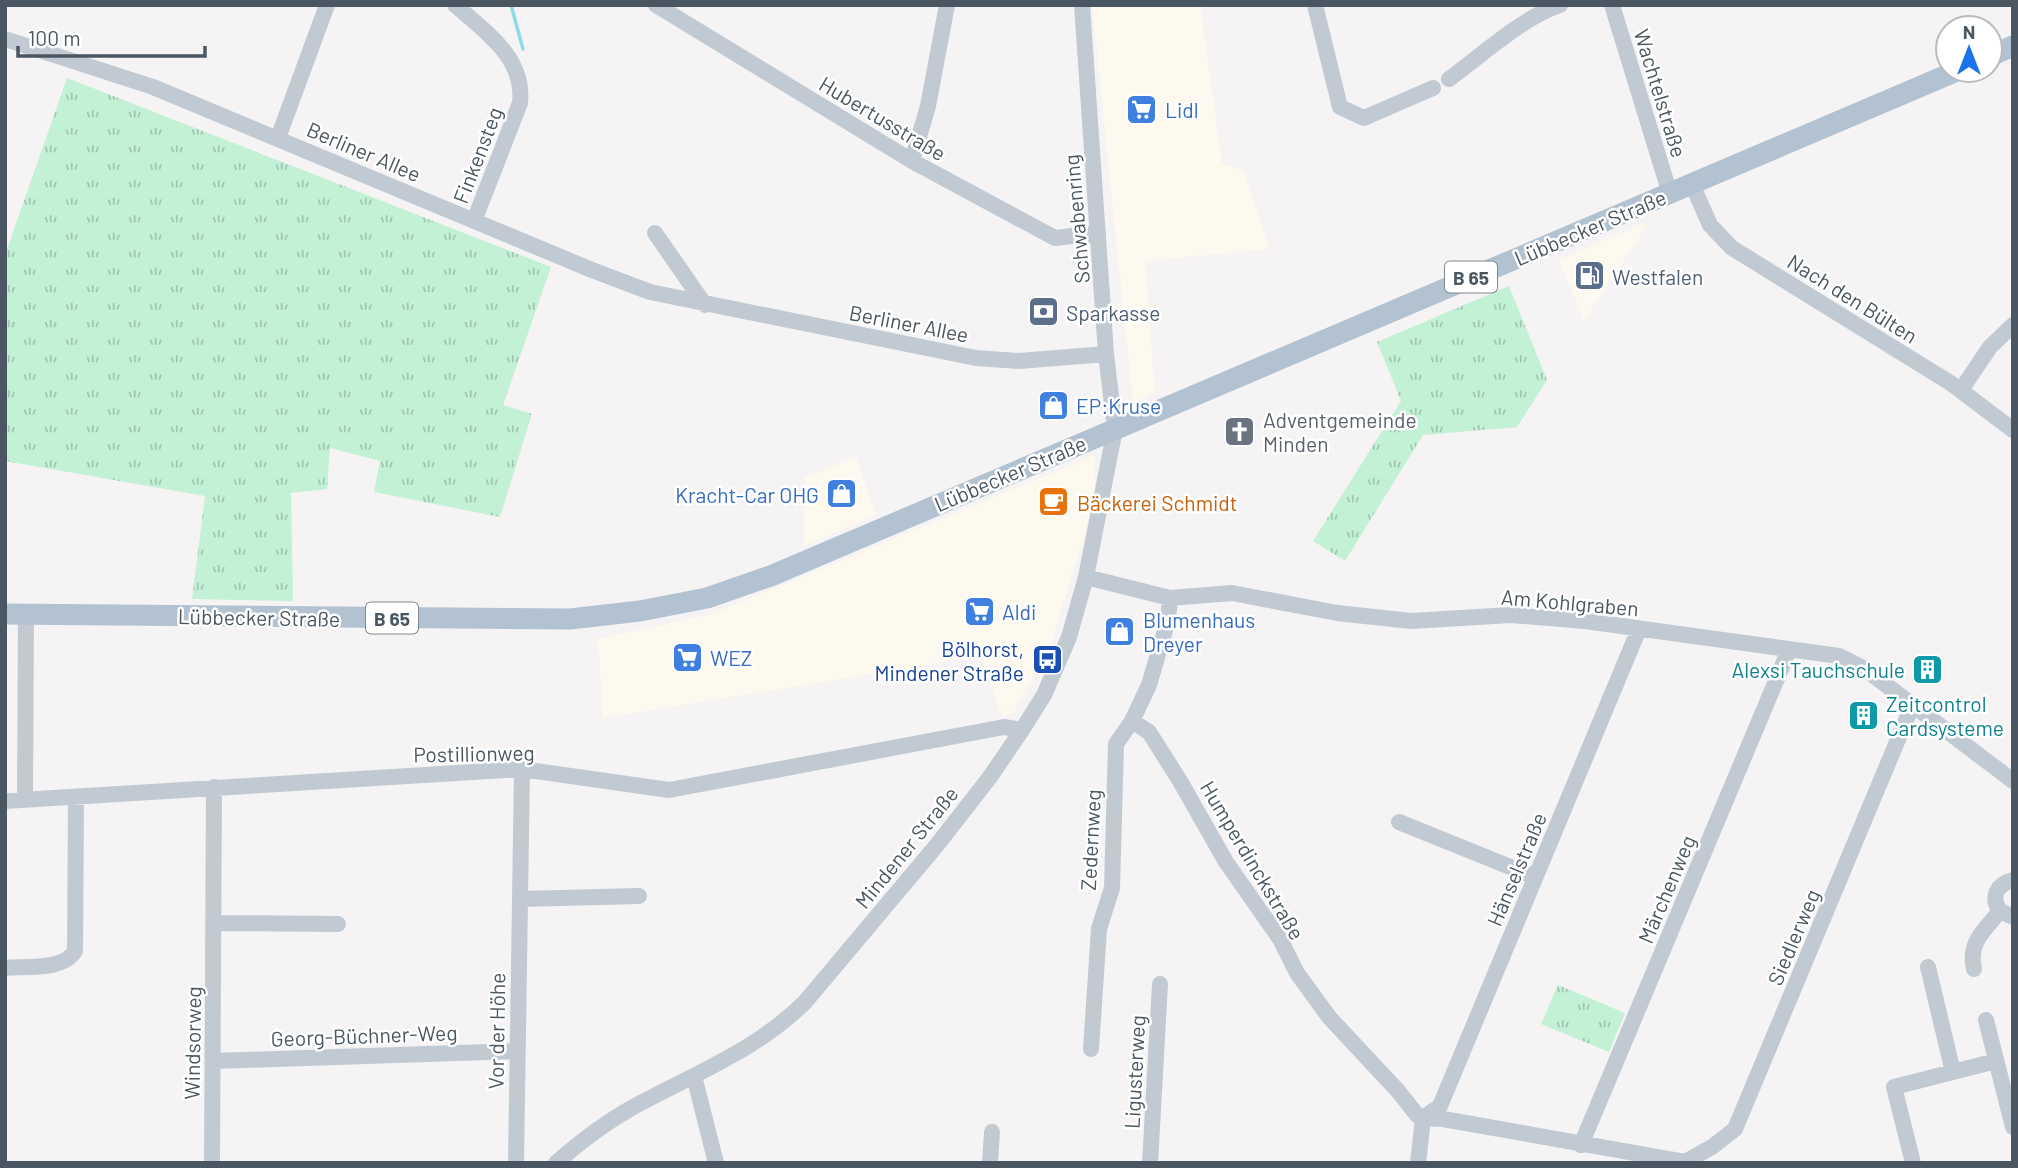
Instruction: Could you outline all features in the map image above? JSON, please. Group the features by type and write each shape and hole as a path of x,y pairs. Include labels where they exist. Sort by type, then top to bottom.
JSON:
{"main road":[{"name":"Lübbecker Straße","path":"15,614 570,619 640,611 707,598 774,575 1934,81"}],"street":[{"path":"278,138 327,5"},
{"name":"Finkensteg","path":"455,5 482,28 511,59 522,87 520,103 474,221"},
{"name":"Hubertusstraße","path":"656,5 912,161 1055,237 1098,233"},
{"path":"912,161 928,106 947,5"},
{"name":"Schwabenring","path":"1082,5 1106,354 1115,429"},
{"path":"1315,5 1340,107 1364,118 1433,88"},
{"path":"1449,79 1518,29 1550,8 1560,5"},
{"name":"Wachtelstraße","path":"1612,5 1670,194"},
{"name":"Berliner Allee","path":"5,39 153,87 650,292 976,358 1019,361 1106,354"},
{"name":"Nach den Bülten","path":"1692,184 1710,225 1732,248 1961,390 2013,429"},
{"path":"656,233 705,305"},
{"path":"1961,390 1990,347 2013,325"},
{"name":"Mindener Straße","path":"556,1163 586,1137 613,1119 694,1076 785,1022 805,1002 937,845 990,777 1044,695 1069,637 1086,577 1115,429"},
{"name":"Am Kohlgraben","path":"1086,577 1170,598 1232,593 1338,613 1411,621 1511,615 1585,621 1839,656 1865,669 2013,781"},
{"path":"1132,721 1152,673 1168,620 1170,598"},
{"path":"15,614 25,800"},
{"name":"Hänselstraße","path":"1423,1118 1440,1106 1639,629"},
{"name":"Märchenweg","path":"1581,1144 1789,650"},
{"name":"Siedlerweg","path":"1423,1118 1443,1119 1685,1162 1712,1147 1735,1129 1912,706"},
{"name":"Zedernweg","path":"1091,1049 1099,929 1112,888 1116,744 1132,721"},
{"name":"Humperdinckstraße","path":"1132,721 1149,732 1226,862 1280,939 1297,973 1329,1017 1423,1118"},
{"name":"Postillionweg","path":"5,801 522,769 669,790 1004,727 1022,730"},
{"name":"Vor der Höhe","path":"516,1163 522,769"},
{"name":"Windsorweg","path":"212,1163 214,787"},
{"path":"5,968 64,962 75,951 76,797"},
{"path":"1399,822 1535,877"},
{"path":"1974,969 1971,956 1973,947 2006,914 1995,901 1995,895 2003,883 2013,880"},
{"path":"521,899 639,896"},
{"path":"214,923 338,924"},
{"path":"1928,967 1954,1072"},
{"name":"Ligusterweg","path":"1150,1163 1160,984"},
{"path":"1986,1020 2013,1127"},
{"name":"Georg-Büchner-Weg","path":"213,1061 516,1051"},
{"path":"1913,1163 1894,1087 1996,1061"},
{"path":"694,1076 716,1163"},
{"path":"1418,1163 1423,1118"},
{"path":"990,1163 992,1132"}],"shaded area":[{"path":"1092,5 1200,5 1222,164 1244,171 1270,249 1145,261 1155,393 1133,403"},
{"path":"1645,223 1645,228 1584,320 1559,260"},
{"path":"1095,455 1095,488 1087,526 1050,646 1013,713 1002,717 981,656 603,718 598,639 713,614"},
{"path":"856,457 876,515 804,546 805,477"}],"green space":[{"path":"67,78 551,267 503,405 532,414 500,517 374,492 380,461 330,448 327,489 291,493 293,601 192,599 205,496 5,461 5,255"},
{"path":"1509,286 1547,380 1517,427 1423,435 1345,561 1313,541 1401,401 1377,342"},
{"path":"1558,985 1625,1013 1609,1052 1541,1024"}],"waterway":[{"path":"511,5 523,49"}],"place":[{"name":"Lidl","path":"1142,109"},
{"name":"Westfalen","path":"1589,276"},
{"name":"Sparkasse","path":"1043,312"},
{"name":"EP:Kruse","path":"1053,405"},
{"name":"Adventgemeinde Minden","path":"1240,431"},
{"name":"Kracht-Car OHG","path":"842,494"},
{"name":"Bäckerei Schmidt","path":"1054,502"},
{"name":"Aldi","path":"979,611"},
{"name":"Blumenhaus Dreyer","path":"1120,631"},
{"name":"WEZ","path":"687,657"},
{"name":"Bölhorst, Mindener Straße","path":"1047,660"},
{"name":"Alexsi Tauchschule","path":"1928,669"},
{"name":"Zeitcontrol Cardsysteme","path":"1863,715"}]}
